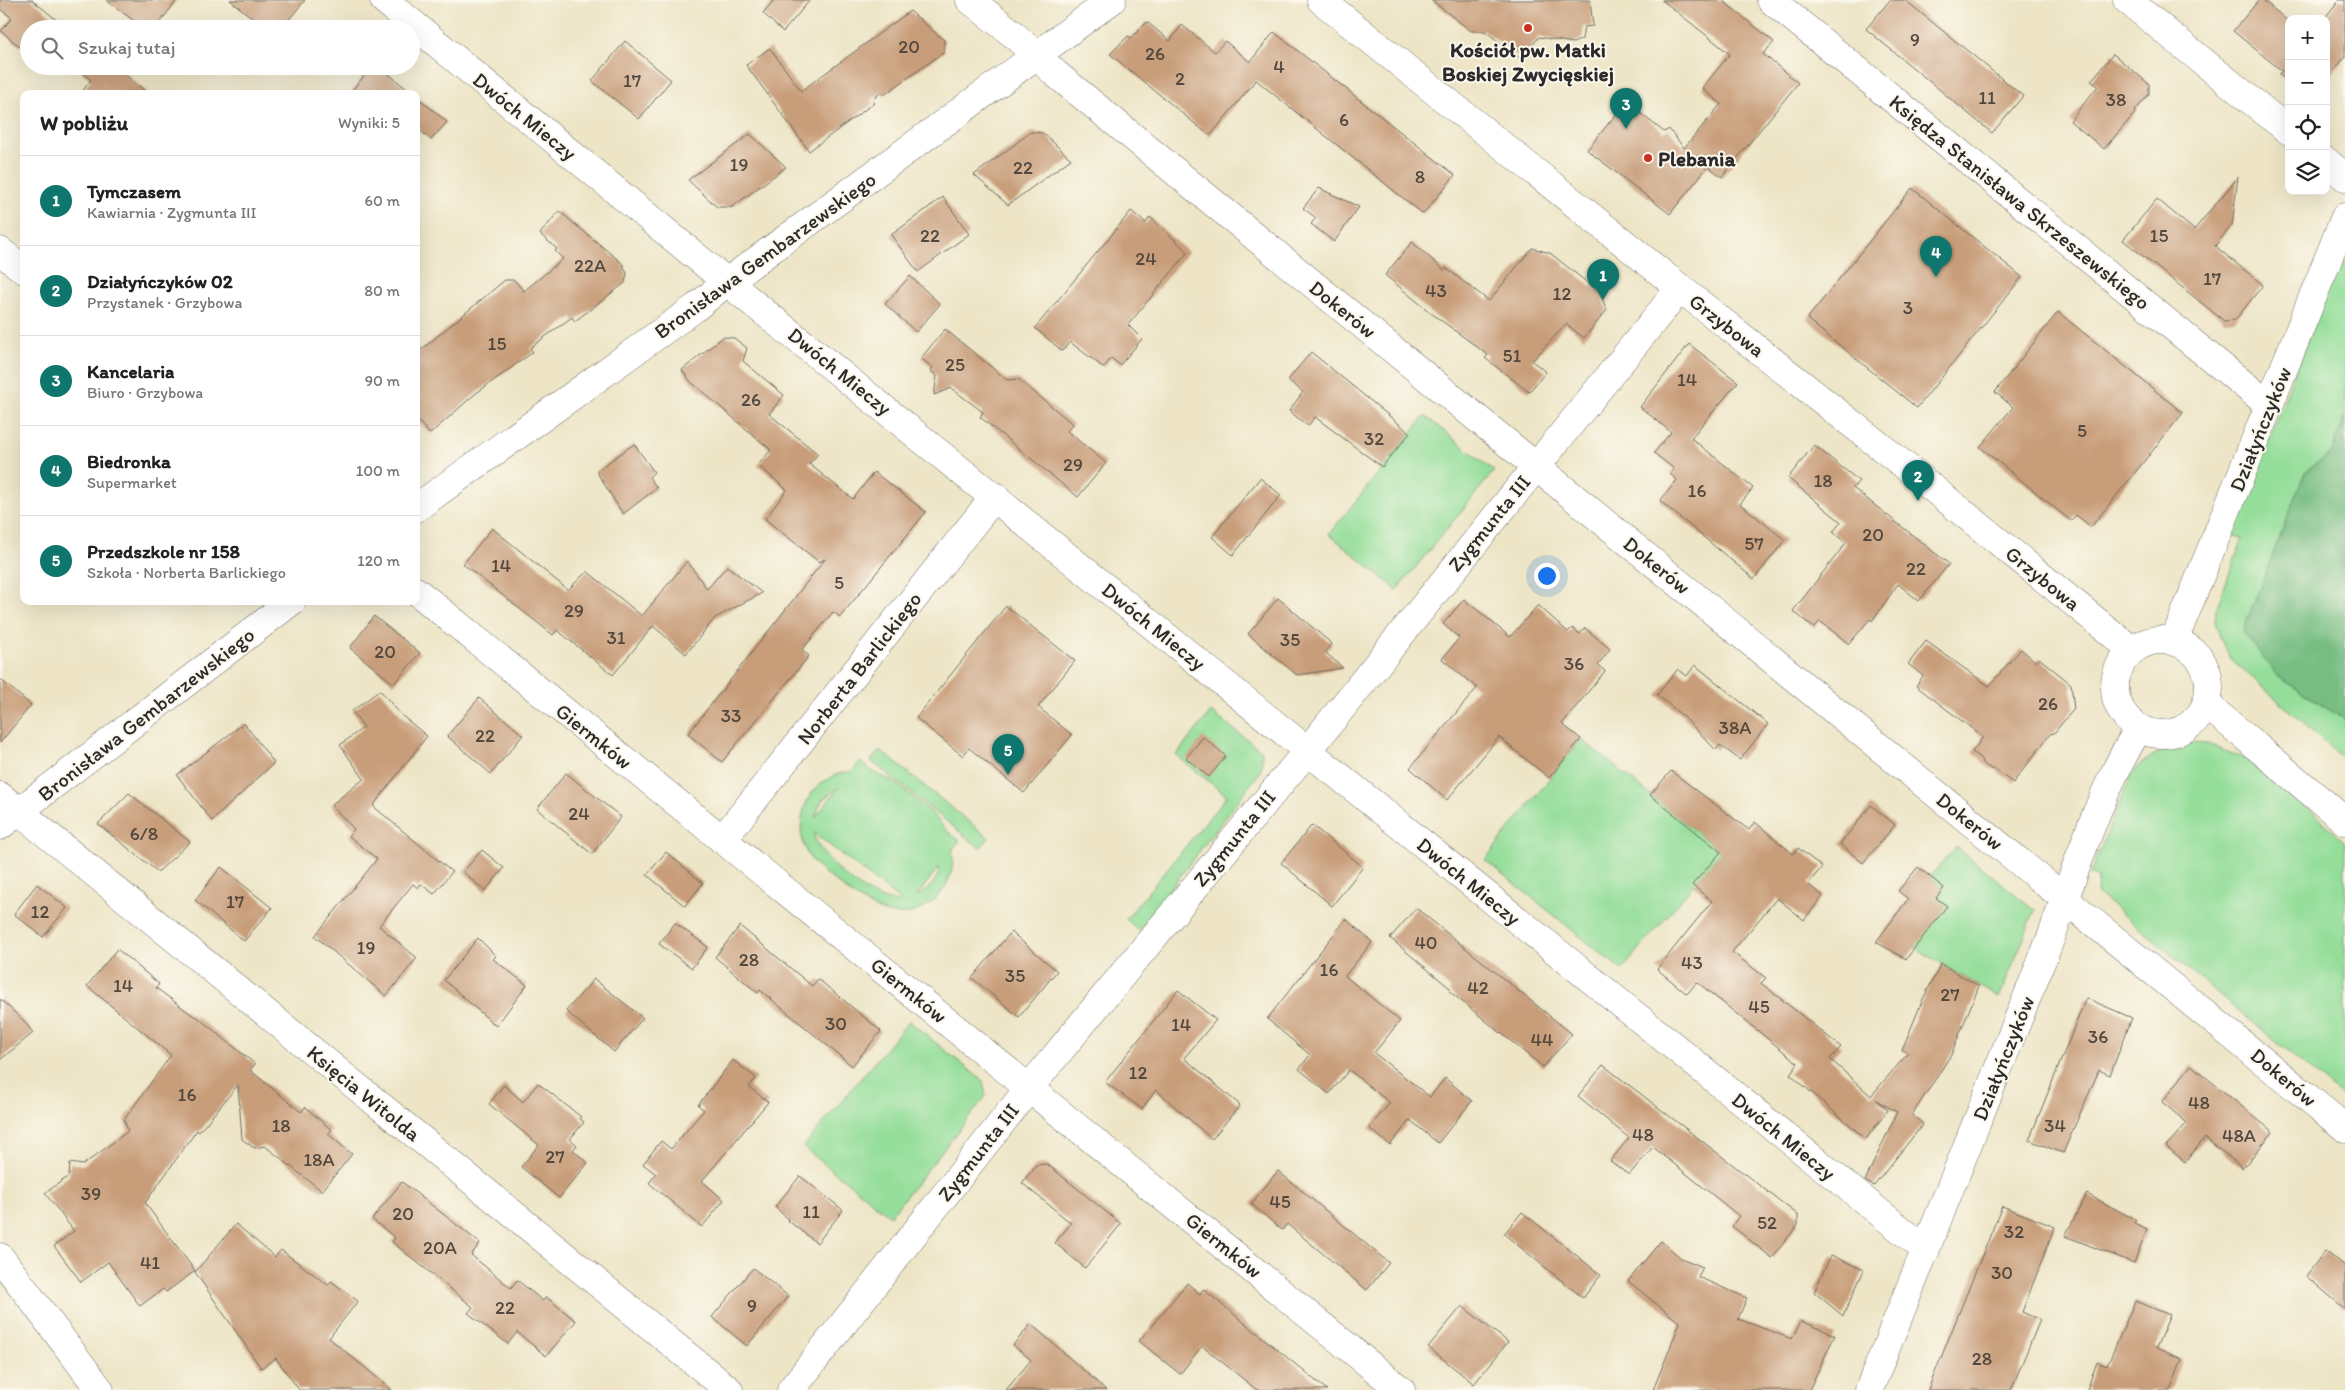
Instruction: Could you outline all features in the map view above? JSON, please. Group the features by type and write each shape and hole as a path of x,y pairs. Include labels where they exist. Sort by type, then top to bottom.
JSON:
{"street":[{"name":"Dwóch Mieczy","path":"384,0 408,20"},
{"name":"Dokerów","path":"970,0 1056,74 2345,1128"},
{"name":"Bronisława Gembarzewskiego","path":"420,505 687,314 727,282 1112,0"},
{"name":"Grzybowa","path":"1322,0 1680,288 1907,467 2132,650"},
{"name":"Księdza Stanisława Skrzeszewskiego","path":"1771,0 2270,405"},
{"path":"2127,0 2285,128"},
{"name":"Dwóch Mieczy","path":"420,30 727,282 995,496 1926,1250"},
{"path":"2330,164 2345,177"},
{"name":"Działyńczyków","path":"2174,641 2345,217"},
{"path":"0,251 20,267"},
{"name":"Zygmunta III","path":"791,1390 1029,1088 1308,750 1534,466 1680,288"},
{"name":"Norberta Barlickiego","path":"722,840 995,496"},
{"name":"Giermków","path":"420,594 1401,1390"},
{"name":"Bronisława Gembarzewskiego","path":"6,811 287,605"},
{"path":"2151,641 2174,641 2188,647 2198,655 2205,666 2209,686 2206,704 2200,716 2180,730 2160,734 2139,728 2123,712 2117,700 2115,688 2117,675 2132,650 2151,641"},
{"path":"2206,704 2345,822"},
{"name":"Działyńczyków","path":"1870,1390 2122,755 2139,728"},
{"name":"Księcia Witolda","path":"6,811 728,1390"},
{"path":"0,1258 100,1390"}],"green space":[{"path":"2345,244 2345,415 2332,452 2305,472 2277,676 2345,720 2345,760 2230,658 2215,622 2216,609 2243,538 2231,535"},
{"path":"2345,415 2345,720 2277,676 2243,631 2305,472 2332,452"},
{"path":"1425,416 1494,471 1397,590 1329,534"},
{"path":"1211,712 1262,751 1260,772 1138,931 1126,919 1227,796 1176,755"},
{"path":"1581,739 1721,852 1622,970 1485,860"},
{"path":"2191,743 2208,744 2245,759 2314,813 2345,842 2345,1099 2097,893 2098,878 2090,874 2131,775 2150,757 2173,747"},
{"path":"880,750 989,838 980,848 871,761"},
{"path":"860,762 873,772 894,782 931,812 946,830 960,841 953,849 951,871 943,890 923,908 910,913 884,912 871,907 847,891 817,866 809,857 804,846 801,823 805,806 810,796 826,780 841,773 852,771","holes":["839,787 816,817 815,817 822,800","814,833 901,902 877,897 848,879 817,844","939,867 939,872 932,885 916,897"]},
{"path":"1956,847 2035,910 1999,998 1901,939 1930,877"},
{"path":"909,1021 983,1081 986,1096 890,1216 803,1147"}],"building":[{"path":"0,0 32,0 57,20 20,20 20,47 1,31 12,18 0,9"},
{"path":"106,0 177,0 162,20 133,20"},
{"path":"230,0 305,0 288,20 255,20"},
{"path":"774,0 810,0 783,32 763,13"},
{"name":"Kościół pw. Matki Boskiej Zwycięskiej","path":"1431,0 1590,0 1593,26 1584,27 1582,39 1573,43 1539,37 1521,59 1485,31 1471,31"},
{"path":"1662,0 1722,0 1774,42 1763,54 1798,83 1722,177 1708,166 1670,214 1587,150 1626,102 1664,132 1669,129 1684,148 1721,104 1702,88 1730,54"},
{"path":"1890,0 1905,0 2023,96 1992,133 1866,29"},
{"path":"2259,0 2263,0 2285,19 2285,79 2279,74 2282,71 2233,31"},
{"path":"2339,0 2345,0 2345,57 2330,76 2330,15 2327,15"},
{"path":"910,11 944,40 944,52 884,95 881,92 872,100 874,103 809,151 746,65 770,48 801,91"},
{"path":"1147,22 1170,41 1182,25 1215,52 1225,41 1250,62 1274,32 1455,175 1423,214 1256,80 1210,136 1110,54 1128,36 1131,38"},
{"path":"625,41 671,80 639,119 592,81"},
{"path":"2113,54 2149,84 2149,94 2104,149 2070,121 2098,86 2091,81"},
{"path":"85,75 126,75 144,90 83,90 91,80"},
{"path":"365,75 390,75 408,90 352,90"},
{"path":"420,99 447,122 431,140 420,130"},
{"path":"1031,132 1043,133 1071,159 1008,205 974,175"},
{"path":"750,134 786,167 732,207 717,207 688,180"},
{"path":"2238,177 2232,225 2215,246 2263,285 2235,320 2224,321 2123,240 2157,199 2194,230"},
{"path":"1319,188 1359,207 1334,242 1311,224 1316,218 1303,208"},
{"path":"1912,188 2022,277 1917,408 1807,319"},
{"path":"943,197 969,234 918,272 891,235"},
{"path":"559,211 622,263 627,273 625,283 575,321 572,317 530,348 533,352 475,394 430,434 420,423 420,351 505,280 514,280 524,291 563,259 555,251 557,249 540,234"},
{"path":"1131,211 1146,223 1150,217 1188,252 1128,325 1142,339 1120,365 1111,358 1104,368 1070,342 1062,351 1035,328"},
{"path":"1412,242 1444,270 1446,268 1489,301 1532,248 1550,253 1599,292 1607,310 1584,338 1566,324 1532,361 1546,372 1529,392 1485,358 1488,355 1431,313 1385,275"},
{"path":"910,276 940,304 916,332 885,304"},
{"path":"2058,312 2183,413 2091,527 2076,515 2071,521 1980,447 2013,407 1995,392"},
{"path":"945,329 1007,380 1018,379 1073,424 1067,431 1106,463 1078,497 980,417 983,412 951,388 934,395 937,376 931,371 933,368 921,358"},
{"path":"723,337 734,338 747,348 743,361 784,395 769,414 818,454 809,464 853,499 874,472 926,512 840,617 833,612 802,650 809,656 722,762 688,734 825,559 819,562 765,519 787,490 758,465 771,450 691,382 682,370"},
{"path":"1689,344 1738,382 1691,438 1753,488 1740,504 1785,540 1754,579 1660,501 1677,480 1670,474 1674,469 1654,453 1671,432 1640,407"},
{"path":"1311,352 1410,433 1382,467 1315,417 1308,426 1289,411 1303,392 1288,380"},
{"path":"634,444 654,472 649,477 657,488 623,514 596,471"},
{"path":"1814,445 1859,481 1853,488 1949,564 1919,601 1898,584 1872,621 1870,619 1849,644 1820,621 1814,628 1793,611 1846,543 1833,532 1841,522 1788,478"},
{"path":"1260,478 1281,495 1233,555 1212,537"},
{"path":"492,528 568,590 587,571 642,616 687,561 707,589 727,566 762,593 715,618 686,654 653,626 613,675 557,630 553,635 463,564"},
{"path":"1278,598 1332,644 1325,652 1343,668 1297,675 1248,634"},
{"path":"1464,599 1510,637 1538,605 1568,632 1572,628 1580,634 1585,628 1610,649 1598,665 1605,671 1562,724 1581,739 1549,778 1499,737 1447,800 1410,768 1477,688 1442,659 1459,638 1443,624"},
{"path":"1006,606 1075,661 1038,707 1072,735 1024,793 969,748 963,756 916,718"},
{"path":"374,616 420,653 394,684 350,648"},
{"path":"1926,641 1989,686 2021,649 2036,662 2039,658 2071,684 2074,709 2053,734 2051,733 2013,783 1982,763 1981,759 1972,752 1983,737 1916,686 1923,676 1908,664"},
{"path":"1695,665 1768,724 1740,760 1720,745 1716,750 1684,717 1657,695 1678,669 1687,676"},
{"path":"0,679 31,705 0,743"},
{"path":"380,690 401,715 427,736 373,806 452,872 434,894 421,884 418,888 413,884 379,926 417,958 386,996 315,936 377,859 349,836 354,829 331,805 364,779 340,745 364,727 352,711"},
{"path":"479,698 523,735 491,774 447,736"},
{"path":"244,723 274,763 212,821 177,775"},
{"path":"1203,737 1226,756 1209,777 1186,758"},
{"path":"1671,771 1749,830 1755,822 1793,854 1798,848 1822,867 1808,884 1823,896 1804,920 1777,898 1732,952 1766,978 1761,983 1841,1047 1830,1059 1871,1096 1908,1053 1902,1050 1923,999 1941,964 1979,986 1951,1055 1912,1115 1923,1124 1874,1186 1865,1181 1897,1112 1876,1100 1888,1110 1866,1139 1790,1074 1798,1063 1697,982 1687,994 1657,969 1712,901 1692,885 1721,852 1650,795"},
{"path":"566,773 621,817 592,854 537,809"},
{"path":"129,793 190,842 158,872 98,824"},
{"path":"1871,805 1895,825 1863,863 1840,844"},
{"path":"1312,825 1363,867 1332,906 1281,863"},
{"path":"482,850 504,868 485,891 463,872"},
{"path":"666,852 703,883 685,906 647,875"},
{"path":"221,867 272,908 244,941 195,900"},
{"path":"1918,867 1944,888 1936,898 1947,906 1906,959 1876,942 1908,899 1898,891"},
{"path":"37,884 67,908 43,937 14,914"},
{"path":"1416,908 1572,1034 1543,1067 1449,991 1451,989 1390,938"},
{"path":"1346,919 1372,942 1345,976 1400,1021 1374,1053 1430,1097 1445,1078 1472,1101 1438,1143 1410,1120 1390,1145 1369,1128 1390,1103 1349,1070 1329,1094 1299,1069 1310,1055 1267,1019"},
{"path":"675,923 708,947 692,968 659,944"},
{"path":"740,926 812,986 818,979 881,1031 852,1066 760,990 758,993 715,957"},
{"path":"1011,932 1057,971 1019,1017 972,978"},
{"path":"478,938 496,956 493,959 527,985 496,1026 444,980"},
{"path":"117,949 159,984 156,988 196,1016 255,1064 250,1070 301,1112 305,1107 332,1130 328,1134 352,1154 322,1191 265,1146 254,1148 242,1139 238,1085 199,1132 197,1130 145,1203 195,1271 166,1292 163,1289 140,1306 108,1262 81,1282 54,1246 74,1231 45,1193 69,1176 70,1163 83,1165 128,1131 124,1120 171,1055 87,986"},
{"path":"594,979 643,1018 614,1052 566,1011"},
{"path":"1178,990 1216,1020 1184,1058 1240,1105 1212,1139 1156,1090 1142,1109 1105,1082"},
{"path":"2086,998 2132,1018 2110,1075 2099,1070 2063,1153 2029,1140"},
{"path":"0,999 24,1021 33,1033 0,1060"},
{"path":"733,1060 756,1078 749,1087 768,1102 702,1181 724,1200 702,1227 649,1183 656,1174 643,1164 661,1141 671,1149 704,1110 698,1105"},
{"path":"1603,1065 1798,1215 1798,1225 1772,1258 1732,1226 1739,1216 1653,1147 1629,1175 1610,1161 1629,1138 1578,1096"},
{"path":"2191,1065 2273,1132 2243,1168 2205,1138 2185,1162 2166,1146 2187,1123 2162,1102"},
{"path":"538,1083 581,1117 580,1119 584,1122 570,1139 577,1145 573,1150 588,1163 559,1198 521,1167 539,1145 489,1104 504,1085 523,1102"},
{"path":"1047,1164 1121,1224 1085,1268 1055,1243 1071,1223 1022,1183 1036,1165"},
{"path":"1278,1171 1389,1263 1367,1290 1287,1224 1282,1230 1251,1204"},
{"path":"800,1176 843,1210 817,1243 787,1220 775,1207"},
{"path":"402,1182 480,1243 471,1255 511,1288 517,1280 543,1301 546,1297 576,1321 546,1356 517,1332 508,1344 468,1313 473,1307 392,1242 395,1238 372,1219"},
{"path":"2087,1194 2136,1220 2134,1223 2147,1229 2134,1263 2065,1236"},
{"path":"2002,1206 2055,1227 2022,1312 2040,1320 2011,1390 1928,1390"},
{"path":"1522,1212 1601,1275 1583,1298 1504,1234"},
{"path":"236,1224 275,1257 281,1250 328,1285 331,1281 358,1301 329,1338 392,1390 299,1390 276,1358 261,1368 195,1272"},
{"path":"1661,1241 1681,1258 1703,1267 1698,1277 1747,1298 1738,1319 1792,1339 1801,1321 1835,1335 1809,1390 1653,1390 1680,1323 1628,1281"},
{"path":"2325,1251 2345,1266 2345,1309 2306,1276"},
{"path":"1831,1255 1864,1270 1843,1316 1814,1292"},
{"path":"753,1268 788,1296 747,1346 712,1317"},
{"path":"1187,1283 1200,1294 1203,1289 1327,1390 1257,1390 1202,1346 1180,1374 1139,1341"},
{"path":"2135,1301 2170,1315 2156,1348 2182,1359 2170,1390 2087,1390 2097,1362 2107,1366"},
{"path":"1462,1306 1508,1342 1474,1384 1428,1347"},
{"path":"1031,1324 1106,1390 1006,1390 1031,1360 1013,1345"}],"place":[{"name":"Kościół pw. Matki Boskiej Zwycięskiej","path":"1528,28"},
{"name":"Kancelaria","path":"1626,129"},
{"name":"Plebania","path":"1648,158"},
{"name":"Biedronka","path":"1936,277"},
{"name":"Tymczasem","path":"1603,300"},
{"name":"Działyńczyków 02","path":"1918,501"},
{"name":"Przedszkole nr 158","path":"1008,775"}]}
